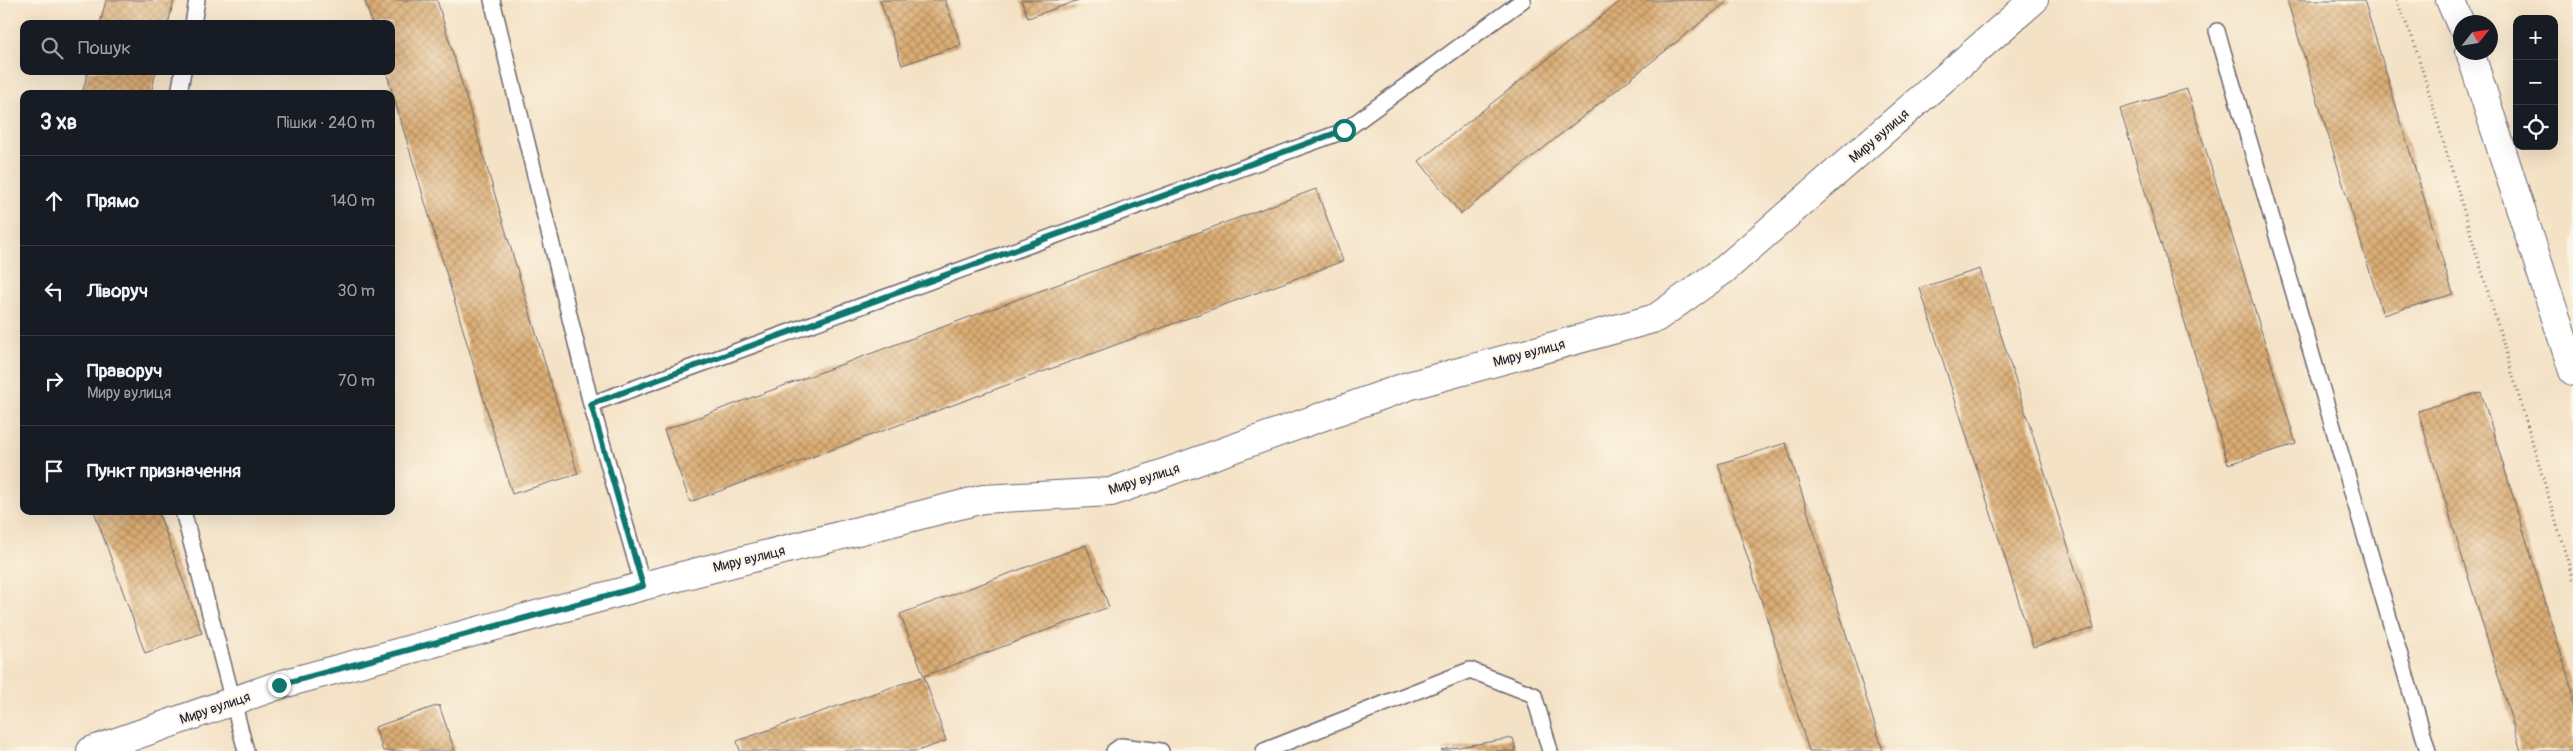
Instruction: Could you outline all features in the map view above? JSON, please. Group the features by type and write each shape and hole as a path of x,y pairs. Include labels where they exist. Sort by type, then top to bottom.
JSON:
{"street":[{"name":"Миру вулиця","path":"91,751 279,685 643,586 983,500 1111,492 1408,386 1656,318 1725,269 2034,0"},
{"path":"2450,0 2457,15"},
{"path":"2473,60 2573,371"}],"lane":[{"path":"194,20 198,0"},
{"path":"492,0 591,404 643,586"},
{"path":"591,404 1344,130 1523,0"},
{"path":"2217,31 2428,751"},
{"path":"180,90 183,75"},
{"path":"184,515 246,751"},
{"path":"1264,751 1470,670 1534,695 1550,751"},
{"path":"1114,751 1121,746 1161,751"}],"path":[{"path":"2396,0 2413,39 2573,579"}],"building":[{"path":"106,0 174,0 169,20 101,20"},
{"path":"365,0 437,0 578,474 512,494 395,101 395,90 392,90 387,75 395,75 395,20 371,20"},
{"path":"880,0 945,0 961,45 902,65"},
{"path":"1021,0 1079,0 1028,18"},
{"path":"1622,0 1729,0 1461,214 1419,161"},
{"path":"2287,0 2364,0 2453,294 2383,315"},
{"path":"87,75 155,75 152,90 83,90"},
{"path":"2187,89 2296,444 2228,464 2120,109"},
{"path":"1316,189 1343,261 690,502 664,430"},
{"path":"1980,269 2094,628 2033,647 1920,288"},
{"path":"2481,392 2573,693 2573,751 2521,751 2418,411"},
{"path":"1786,443 1883,751 1809,751 1718,464"},
{"path":"95,515 159,515 202,633 145,653"},
{"path":"1086,545 1109,607 924,676 900,614"},
{"path":"924,676 946,741 917,751 740,751 737,741"},
{"path":"439,705 455,751 383,751 375,727"},
{"path":"1513,738 1516,751 1441,750"}],"route":[{"path":"279,685 643,586 591,404 1344,130"}]}
